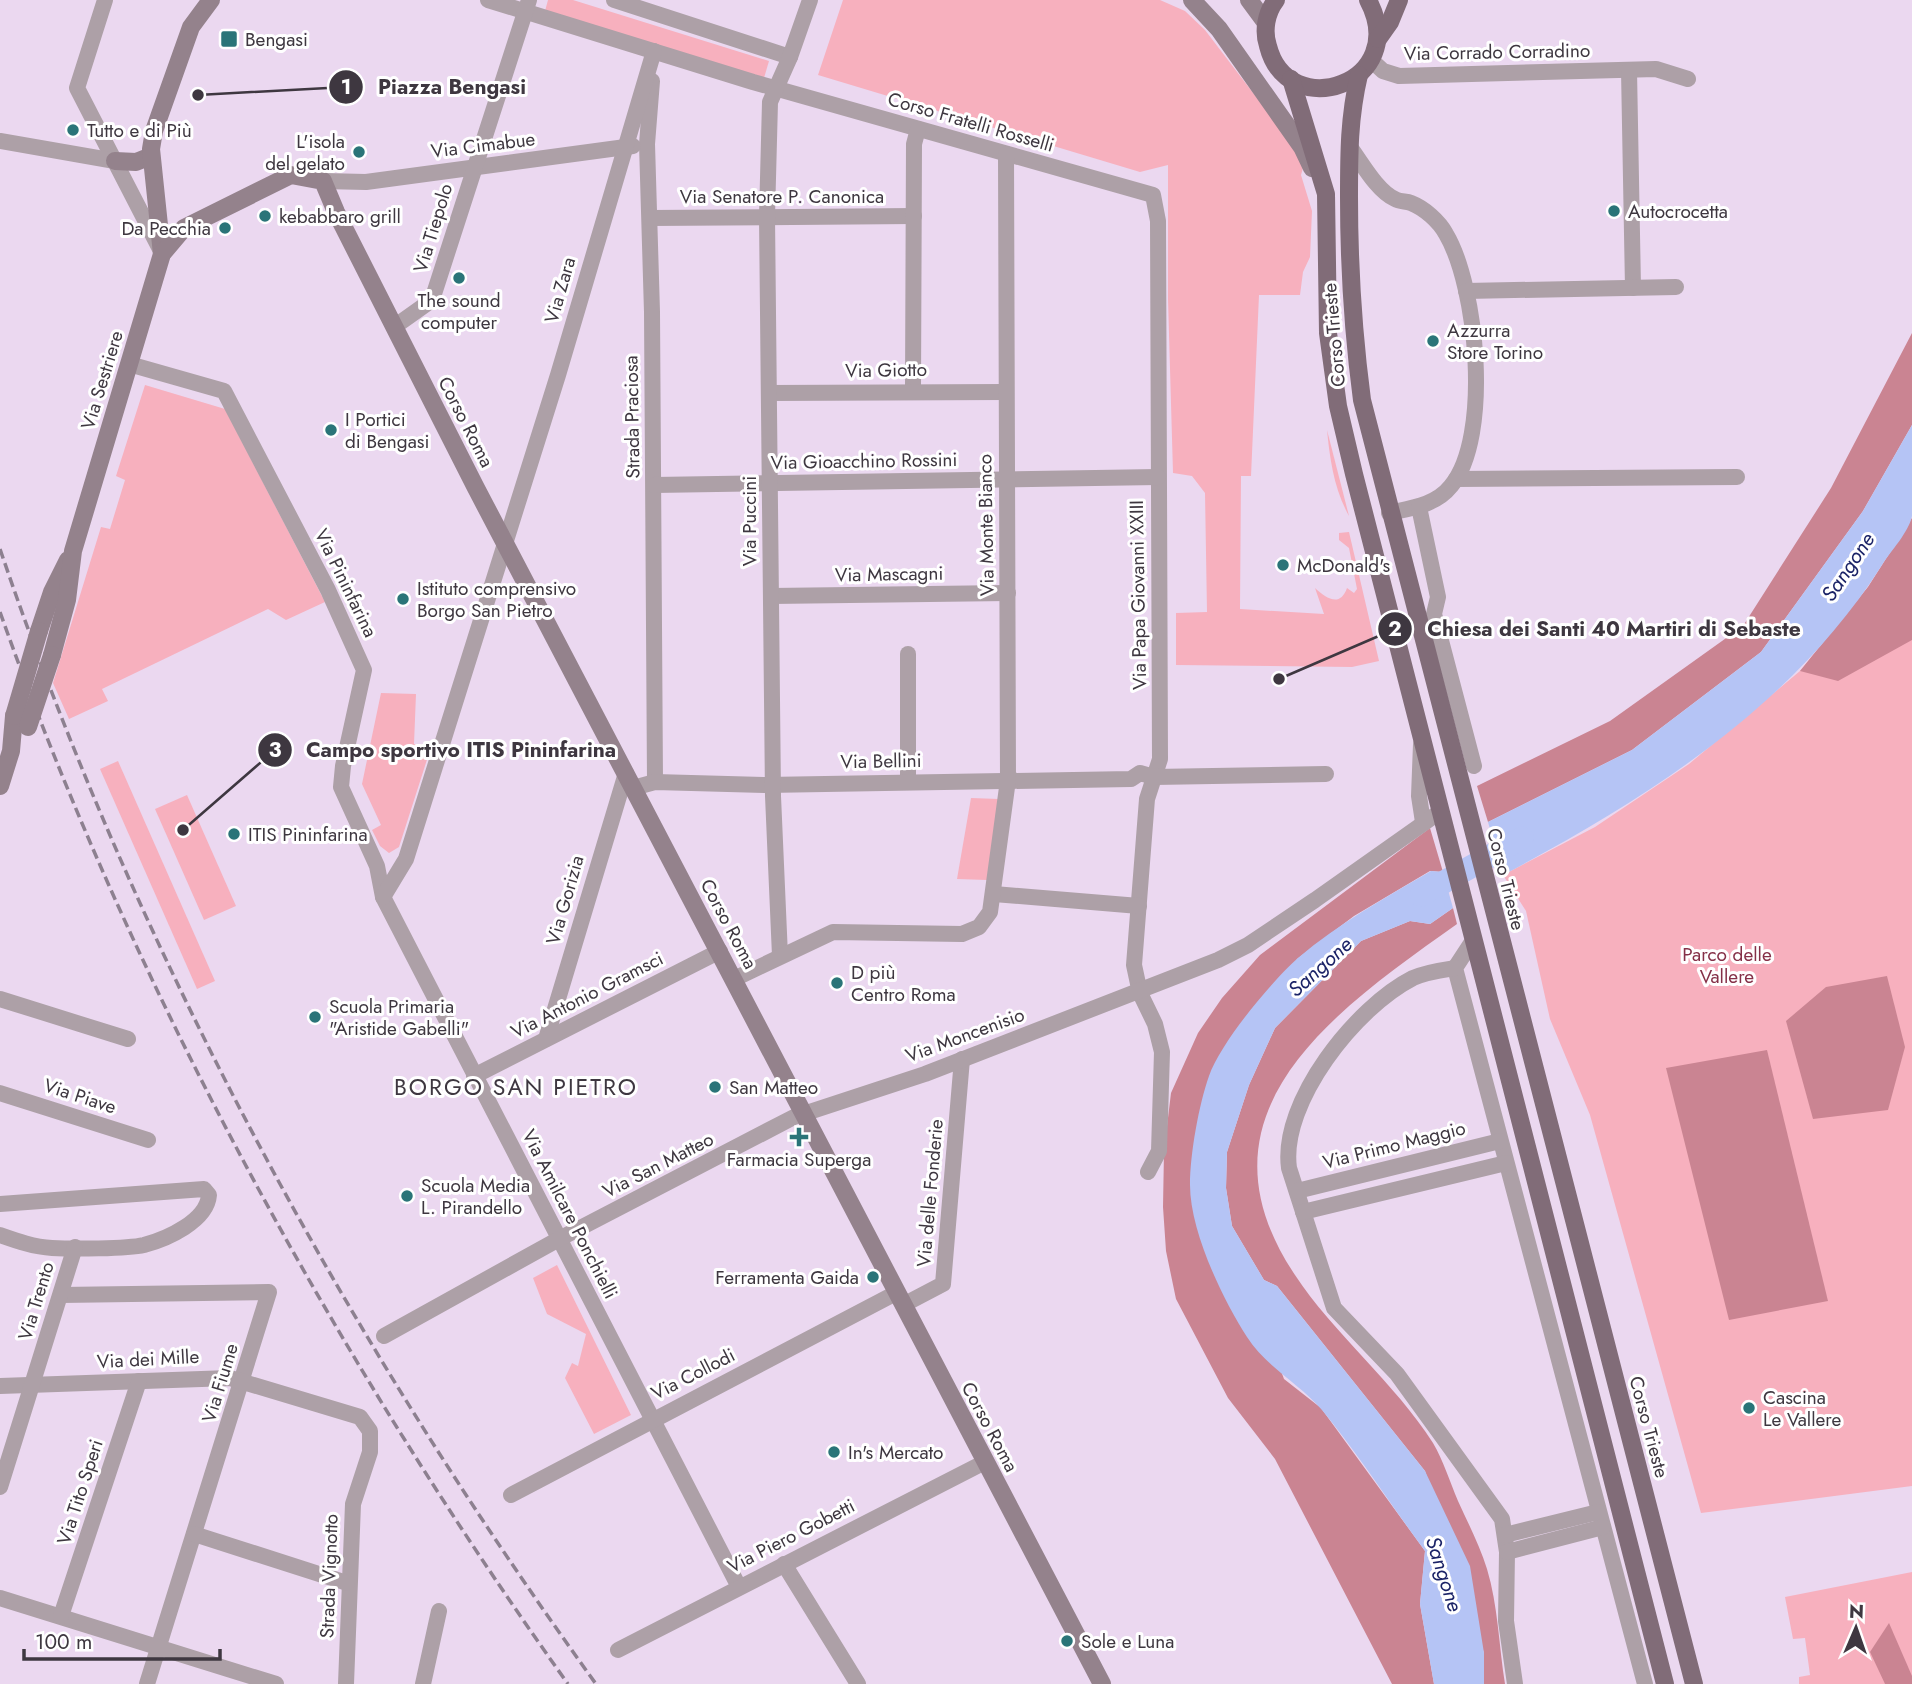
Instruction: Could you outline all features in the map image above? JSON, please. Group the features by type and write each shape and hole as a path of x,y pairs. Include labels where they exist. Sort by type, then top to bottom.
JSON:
{"main road":[{"path":"1276,0 1266,23 1269,53 1276,65 1291,79 1302,85 1325,89 1348,82 1359,75 1371,60 1378,39 1390,22 1399,0"},
{"path":"1368,0 1377,22 1378,39"},
{"name":"Corso Trieste","path":"1359,75 1350,112 1349,262 1353,331 1362,400 1389,513 1694,1684"},
{"name":"Corso Trieste","path":"1291,79 1326,194 1328,333 1338,406 1470,934 1665,1684"}],"street":[{"path":"105,0 77,88 162,254"},
{"path":"162,254 151,156 154,131 191,27 211,0"},
{"path":"488,0 527,6 654,51 778,87"},
{"path":"614,0 790,57"},
{"name":"Via Puccini","path":"780,957 773,785 767,216 770,102 790,57 810,0"},
{"path":"1192,0 1219,29 1303,147 1326,194"},
{"path":"1250,0 1266,23"},
{"name":"Via Tiepolo","path":"394,327 432,300 527,6"},
{"name":"Strada Praciosa","path":"654,51 646,144 650,218 654,485 655,782"},
{"name":"Via Zara","path":"505,541 558,375 654,51"},
{"name":"Via Corrado Corradino","path":"1371,60 1383,71 1399,76 1656,69 1688,79"},
{"path":"1629,70 1633,288"},
{"name":"Corso Fratelli Rosselli","path":"778,87 1153,195"},
{"path":"913,390 914,144 918,129"},
{"path":"0,141 115,161 136,162 151,156"},
{"name":"Via Cimabue","path":"323,181 366,182 646,144"},
{"path":"1349,147 1394,199 1411,203 1436,220 1447,235 1466,291 1474,355 1474,418 1467,457 1456,479 1437,499 1419,507 1389,513"},
{"name":"Via Monte Bianco","path":"734,979 833,932 962,934 984,922 994,894 1008,780 1004,391 1006,154"},
{"name":"Via Sestriere","path":"0,786 5,749 52,655 67,600 73,551 162,254 184,228 291,175 323,181"},
{"name":"Corso Roma","path":"323,181 394,327 1101,1684"},
{"name":"Via Papa Giovanni XXIII","path":"1140,993 1135,965 1144,778 1160,760 1158,221 1153,195"},
{"name":"Via Senatore P. Canonica","path":"650,218 914,216"},
{"path":"1466,291 1676,287"},
{"name":"Via Pininfarina","path":"129,364 224,391 328,590 364,670 343,765 341,787 377,866 383,897"},
{"name":"Via Giotto","path":"769,393 1004,391"},
{"name":"Via Gioacchino Rossini","path":"654,485 1158,477"},
{"path":"1456,479 1737,477"},
{"path":"1419,507 1438,597 1434,614 1474,766"},
{"path":"383,897 406,859 505,541"},
{"name":"Via Sestriere","path":"21,721 39,631 51,592 73,551"},
{"name":"Via Mascagni","path":"771,596 1008,593"},
{"path":"908,654 908,781"},
{"path":"1422,736 1419,796 1423,822"},
{"name":"Via Bellini","path":"630,781 773,785 1326,774"},
{"name":"Via Gorizia","path":"546,1040 630,781"},
{"name":"Via Moncenisio","path":"804,1115 1140,993 1248,944 1441,811"},
{"path":"994,894 1139,906"},
{"name":"Via Amilcare Ponchielli","path":"383,897 739,1587"},
{"path":"1470,934 1455,968 1645,1684"},
{"name":"Via Antonio Gramsci","path":"474,1076 720,951"},
{"path":"1455,968 1415,978 1392,992 1343,1036 1290,1127 1286,1149 1334,1308 1364,1336 1427,1412 1502,1519 1507,1552 1506,1621 1516,1684"},
{"path":"1140,993 1155,1024 1161,1052 1159,1151 1148,1172"},
{"path":"0,999 128,1039"},
{"name":"Via delle Fonderie","path":"900,1299 943,1284 962,1059"},
{"name":"Via Piave","path":"0,1093 148,1140"},
{"name":"Via San Matteo","path":"384,1336 559,1239 790,1119 804,1115"},
{"name":"Via Primo Maggio","path":"1297,1191 1500,1141"},
{"path":"1303,1212 1506,1163"},
{"path":"0,1204 204,1189 209,1195 208,1203 193,1222 144,1245 32,1245 0,1235"},
{"name":"Via Trento","path":"0,1488 75,1247"},
{"name":"Via Fiume","path":"61,1295 269,1292 146,1684"},
{"name":"Via Collodi","path":"511,1495 653,1419 900,1299"},
{"name":"Via dei Mille","path":"0,1386 213,1377 243,1381 360,1416 370,1431"},
{"name":"Via Tito Speri","path":"61,1616 139,1381"},
{"name":"Strada Vignotto","path":"346,1684 347,1583 353,1504 370,1452 370,1431"},
{"name":"Via Piero Gobetti","path":"618,1650 985,1462"},
{"path":"1505,1535 1601,1520"},
{"path":"1507,1552 1601,1520"},
{"path":"194,1534 347,1583"},
{"path":"784,1564 858,1684"},
{"path":"0,1598 276,1684"},
{"path":"424,1684 439,1611"}],"green space":[{"path":"548,0 573,0 769,61 764,78 545,11"},
{"path":"843,0 1160,0 1185,11 1205,30 1305,161 1301,175 1312,211 1310,257 1303,272 1300,295 1259,295 1251,476 1241,476 1240,609 1324,614 1315,588 1332,599 1341,598 1347,588 1354,593 1357,589 1349,548 1339,540 1339,533 1349,532 1379,661 1352,667 1176,665 1176,613 1207,612 1205,493 1192,476 1173,473 1168,299 1168,165 1140,172 818,75"},
{"path":"145,385 225,409 325,602 286,620 268,609 102,689 108,701 69,719 53,683 101,527 110,529 125,480 116,476"},
{"path":"1327,430 1349,516 1336,485"},
{"name":"Parco delle Vallere","path":"1912,518 1912,1486 1701,1513 1590,1115 1550,1019 1526,911 1503,875 1595,827 1689,764 1800,671 1868,587"},
{"path":"381,693 416,694 414,744 432,744 399,847 389,853 380,846 372,830 381,825 362,784"},
{"path":"118,761 215,981 197,989 100,769"},
{"path":"187,795 236,906 204,920 155,809"},
{"path":"971,798 999,799 987,880 957,879"},
{"path":"557,1265 631,1415 594,1434 565,1378 572,1363 578,1366 586,1334 547,1314 533,1278"},
{"path":"1912,1572 1912,1684 1799,1684 1799,1677 1810,1675 1805,1638 1793,1639 1785,1597"}],"shaded area":[{"path":"1912,333 1912,425 1863,511 1761,652 1632,750 1488,822 1477,786 1610,721 1743,626 1831,488"},
{"path":"1912,518 1912,640 1838,681 1800,671 1868,587"},
{"path":"1430,828 1443,872 1430,871 1354,916 1297,959 1195,1141 1284,1379 1321,1408 1425,1551 1420,1604 1434,1684 1392,1684 1275,1459 1228,1398 1176,1299 1166,1251 1163,1207 1164,1151 1171,1093 1198,1033 1222,998 1260,955"},
{"path":"1453,908 1457,924 1365,992 1324,1030 1290,1071 1266,1115 1257,1163 1266,1217 1295,1275 1327,1317 1418,1421 1440,1457 1487,1569 1496,1611 1505,1684 1484,1684 1484,1653 1425,1471 1277,1286 1264,1280 1232,1226 1226,1188 1227,1152 1249,1085 1275,1028 1361,941 1410,921 1430,924"},
{"path":"1887,976 1905,1047 1888,1110 1813,1119 1786,1021 1826,987"},
{"path":"1767,1050 1828,1301 1729,1320 1666,1068"},
{"path":"1889,1623 1912,1676 1912,1684 1885,1684 1870,1652"}],"water":[{"path":"1912,425 1912,516 1907,529 1846,616 1805,663 1761,705 1663,781 1611,814 1503,875 1488,822 1632,750 1761,652 1863,511"},
{"path":"1431,871 1443,872 1453,908 1430,924 1410,921 1361,941 1275,1028 1249,1085 1227,1152 1226,1188 1232,1226 1264,1280 1277,1286 1425,1471 1470,1566 1484,1653 1484,1684 1434,1684 1420,1604 1425,1551 1322,1410 1273,1366 1247,1337 1209,1264 1191,1203 1190,1185 1196,1129 1209,1076 1224,1047 1248,1013 1287,969 1314,945 1363,911"}],"waterway":[{"name":"Sangone","path":"1421,895 1522,838"}],"railway":[{"path":"0,549 55,700 116,849 183,995 256,1139 334,1280 417,1418 504,1553 596,1684"},
{"path":"0,612 53,753 112,893 177,1031 247,1168 321,1301 400,1432 482,1560 568,1684"}],"place":[{"name":"Bengasi","path":"229,39"},
{"name":"Piazza Bengasi","path":"198,95"},
{"name":"Tutto e di Più","path":"73,130"},
{"name":"L'isola del gelato","path":"359,152"},
{"name":"Autocrocetta","path":"1614,211"},
{"name":"kebabbaro grill","path":"265,216"},
{"name":"Da Pecchia","path":"225,228"},
{"name":"The sound computer","path":"459,278"},
{"name":"Azzurra Store Torino","path":"1433,341"},
{"name":"I Portici di Bengasi","path":"331,430"},
{"name":"McDonald's","path":"1283,565"},
{"name":"Istituto comprensivo Borgo San Pietro","path":"403,599"},
{"name":"Chiesa dei Santi 40 Martiri di Sebaste","path":"1279,679"},
{"name":"Campo sportivo ITIS Pininfarina","path":"183,830"},
{"name":"ITIS Pininfarina","path":"234,834"},
{"name":"D più Centro Roma","path":"837,983"},
{"name":"Scuola Primaria \"Aristide Gabelli\"","path":"315,1017"},
{"name":"San Matteo","path":"715,1087"},
{"name":"Farmacia Superga","path":"799,1137"},
{"name":"Scuola Media L. Pirandello","path":"407,1196"},
{"name":"Ferramenta Gaida","path":"873,1277"},
{"name":"Cascina Le Vallere","path":"1749,1408"},
{"name":"In's Mercato","path":"834,1452"},
{"name":"Sole e Luna","path":"1067,1641"}],"district":[{"name":"BORGO SAN PIETRO","path":"516,1087"}]}
